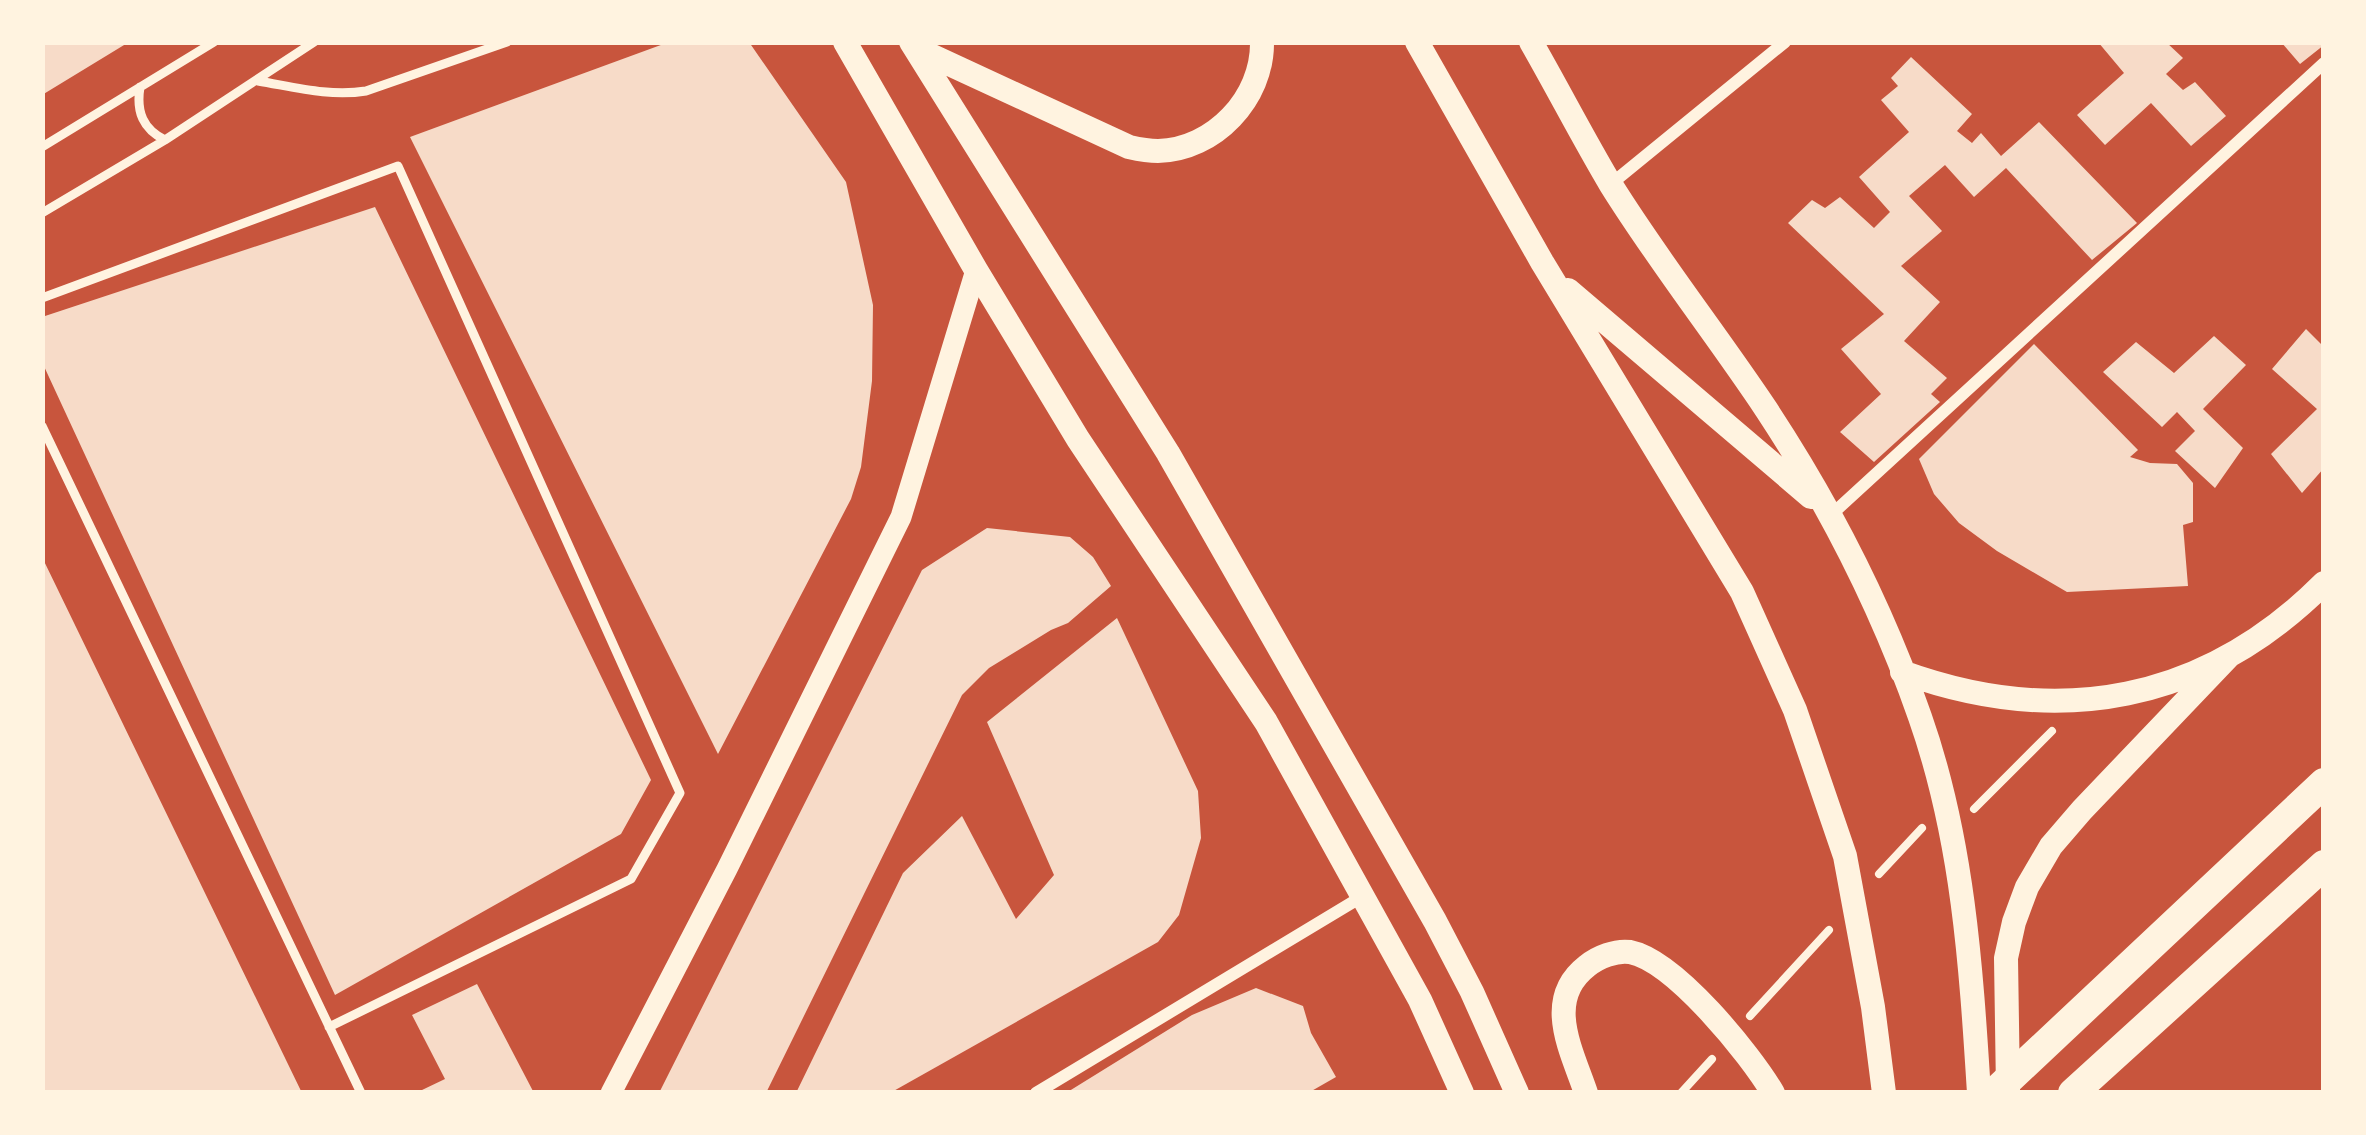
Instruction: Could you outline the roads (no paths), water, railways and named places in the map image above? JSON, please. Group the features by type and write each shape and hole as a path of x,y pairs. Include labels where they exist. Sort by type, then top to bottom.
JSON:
{"main road":[{"path":"845,42 1078,439 1266,722 1420,1000 1462,1093"},
{"path":"913,45 1129,147 1159,151 1190,145 1217,131 1239,110 1254,83 1262,42"},
{"path":"1418,42 1552,277 1742,592 1796,710 1845,856 1884,1093"},
{"path":"1531,42 1611,184 1766,409 1831,514 1870,592 1921,718 1960,878 1979,1093"},
{"path":"913,45 1168,453 1435,921 1517,1093"},
{"path":"1552,277 1831,514"},
{"path":"1902,672 1942,687 2025,701 2083,700 2150,688 2229,656 2266,633 2324,583"},
{"path":"2008,1093 2006,958 2027,887 2051,846 2082,810 2229,656"},
{"path":"1994,1093 2324,783"},
{"path":"2073,1093 2324,866"},
{"path":"1586,1093 1565,1036 1564,1002 1579,973 1592,962 1632,952 1658,966 1699,1000 1733,1036 1773,1093"}],"street":[{"path":"1611,184 1785,42"},
{"path":"1831,514 2324,63"},
{"path":"611,1093 901,517 976,270"},
{"path":"1036,1093 1364,896"}],"lane":[{"path":"42,147 214,42"},
{"path":"42,213 165,140 314,42"},
{"path":"258,81 352,93 507,42"},
{"path":"140,88 145,125 165,140"},
{"path":"42,298 398,166 680,793 631,879 329,1027"},
{"path":"42,426 361,1093"}]}
